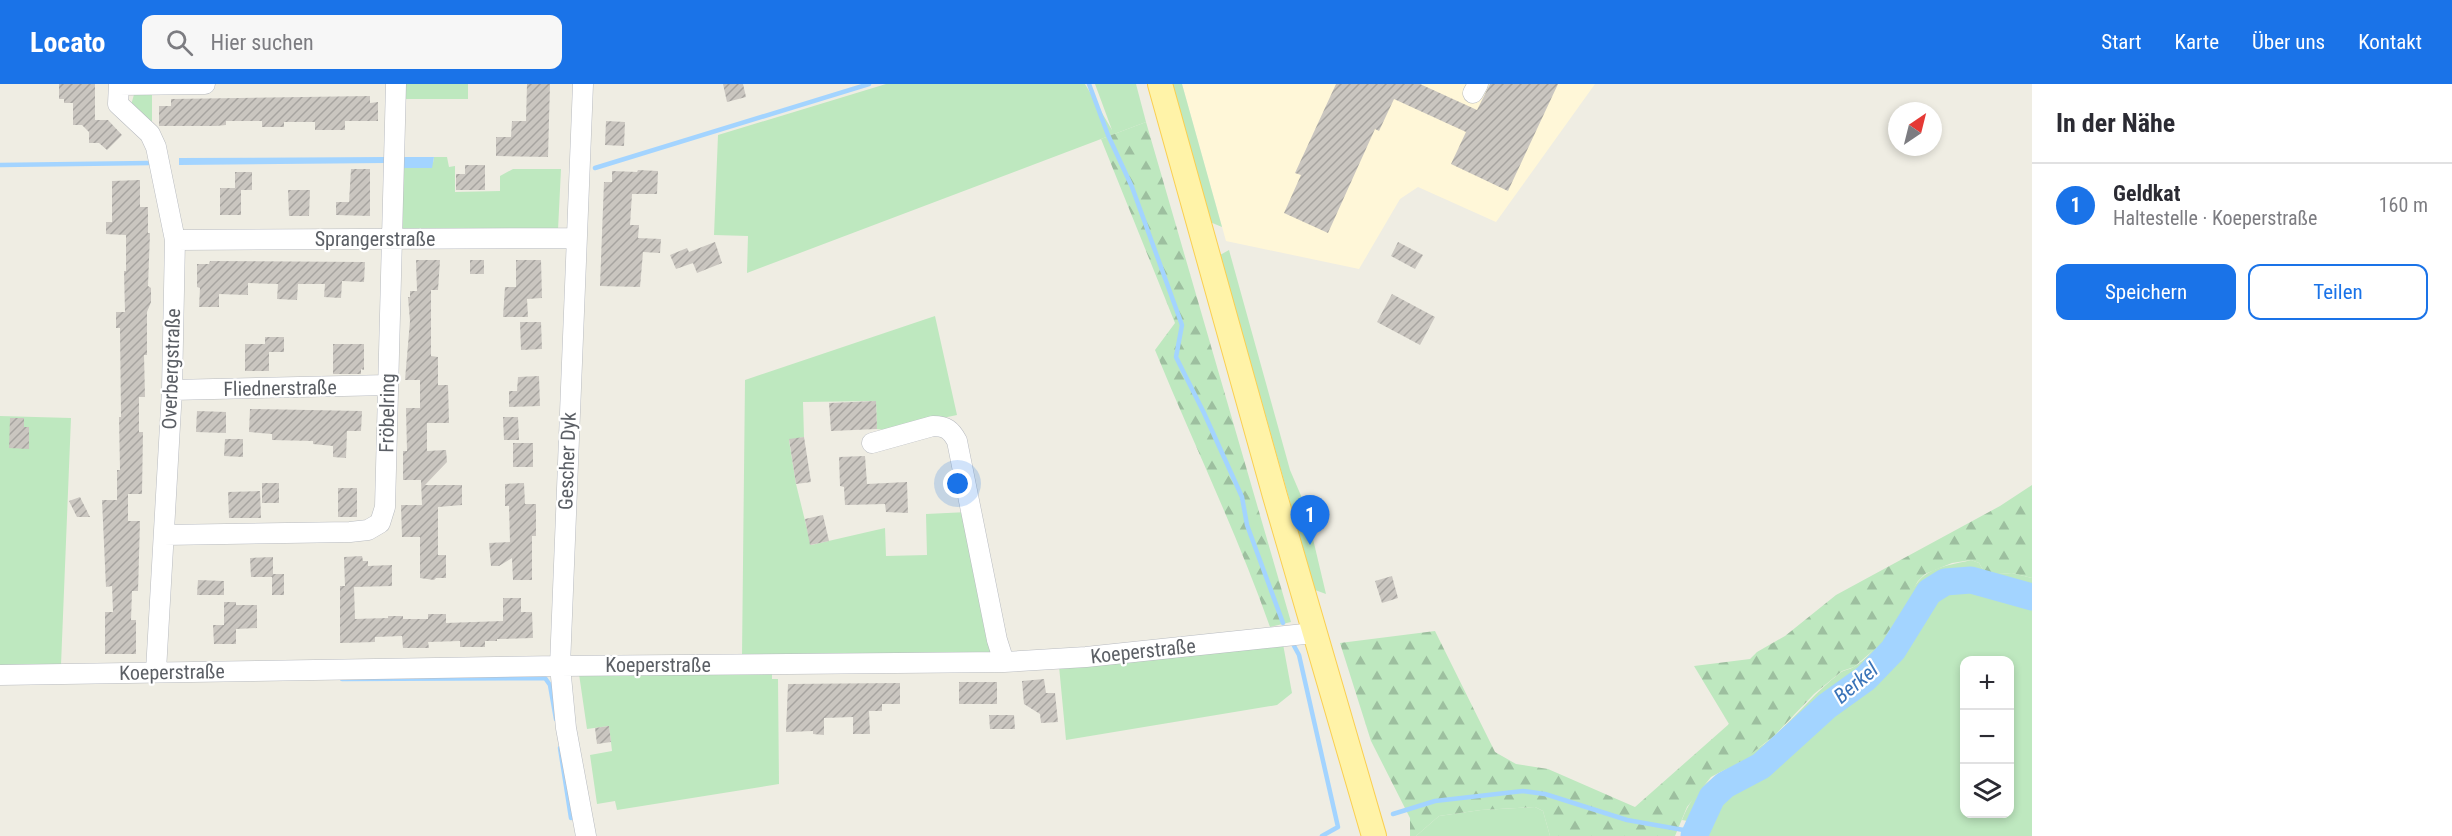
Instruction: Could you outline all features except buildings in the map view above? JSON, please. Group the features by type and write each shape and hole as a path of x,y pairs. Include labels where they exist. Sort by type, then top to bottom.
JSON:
{"main road":[{"path":"1160,84 1314,633 1374,836"}],"street":[{"path":"119,85 205,84"},
{"name":"Fröbelring","path":"164,535 350,532 368,530 380,523 385,507 396,84"},
{"name":"Gescher Dyk","path":"583,84 560,666 566,728 586,836"},
{"name":"Overbergstraße","path":"119,85 118,104 150,134 156,147 175,240 172,390 156,671"},
{"name":"Sprangerstraße","path":"175,240 576,238"},
{"name":"Fliednerstraße","path":"172,390 388,385"},
{"path":"872,443 933,426 941,426 952,432 957,441 1004,662"},
{"name":"Koeperstraße","path":"0,675 156,671 1004,662 1086,657 1314,633"}],"shaded area":[{"path":"1182,84 1595,84 1496,222 1418,187 1400,199 1359,269 1226,241"}],"green space":[{"path":"405,84 468,84 468,99 404,99"},
{"path":"886,84 1085,84 1112,130 1095,84 1136,84 1146,122 747,273 748,236 714,235 718,135"},
{"path":"1171,84 1182,84 1222,227 1210,222"},
{"path":"135,91 152,91 152,128 131,105"},
{"path":"1146,122 1291,622 1270,627 1229,523 1155,350 1175,323 1101,139"},
{"path":"434,157 447,157 449,167 455,166 455,192 500,191 500,176 513,169 561,169 558,230 399,231 402,168 433,163"},
{"path":"1229,250 1290,470 1305,505 1326,594 1315,590 1220,255"},
{"path":"935,316 957,415 885,430 877,429 876,401 803,402 804,437 789,440 796,484 811,545 885,528 886,556 927,555 926,514 968,512 996,654 742,656 745,380"},
{"path":"0,416 71,418 61,665 0,666"},
{"path":"2032,485 2032,578 2012,573 1986,575 1979,563 1971,560 1952,563 1925,574 1918,581 1876,648 1854,667 1842,671 1814,694 1774,736 1743,760 1711,777 1687,807 1675,836 1550,836 1543,811 1535,807 1481,810 1439,816 1416,836 1410,836 1410,818 1371,741 1340,643 1435,631 1495,752 1516,764 1548,769 1635,807 1729,724 1694,666 1750,659 1757,652 1785,636 1836,595 2000,506"},
{"path":"1971,560 1979,563 1986,575 2012,573 2032,578 2032,590 1988,578 1965,575 1943,578 1932,584 1916,600 1885,651 1822,703 1766,754 1713,788 1694,822 1682,820 1699,791 1710,780 1760,747 1831,680 1841,672 1855,666 1871,653 1908,595 1922,578 1939,568"},
{"path":"1962,585 2032,602 2032,836 1700,836 1716,801 1728,791 1764,770 1837,705 1870,682 1896,656 1924,607 1935,594"},
{"path":"1283,644 1292,693 1277,705 1066,740 1059,666"},
{"path":"772,673 772,679 778,679 779,784 617,810 615,801 597,804 590,755 612,751 609,726 587,729 579,674"},
{"path":"1535,807 1543,811 1550,836 1416,836 1439,816 1481,810"}],"water":[{"path":"386,157 385,163 179,165 179,158"},
{"path":"402,157 434,157 432,168 402,168"}],"waterway":[{"path":"595,168 869,84"},
{"path":"1089,84 1108,135 1132,187 1182,325 1176,357 1242,497 1247,525 1283,623"},
{"path":"0,165 150,163"},
{"name":"Berkel","path":"1694,836 1712,797 1725,785 1761,766 1827,706 1866,678 1893,650 1929,592 1945,582 1971,580 2032,597"},
{"path":"1293,644 1299,655 1338,827 1322,836"},
{"path":"342,679 545,678 550,685 556,719"},
{"path":"560,748 571,818"},
{"path":"1393,814 1435,801 1523,791 1545,794 1627,820 1695,832"}],"place":[{"name":"Geldkat","path":"1310,545"}]}
